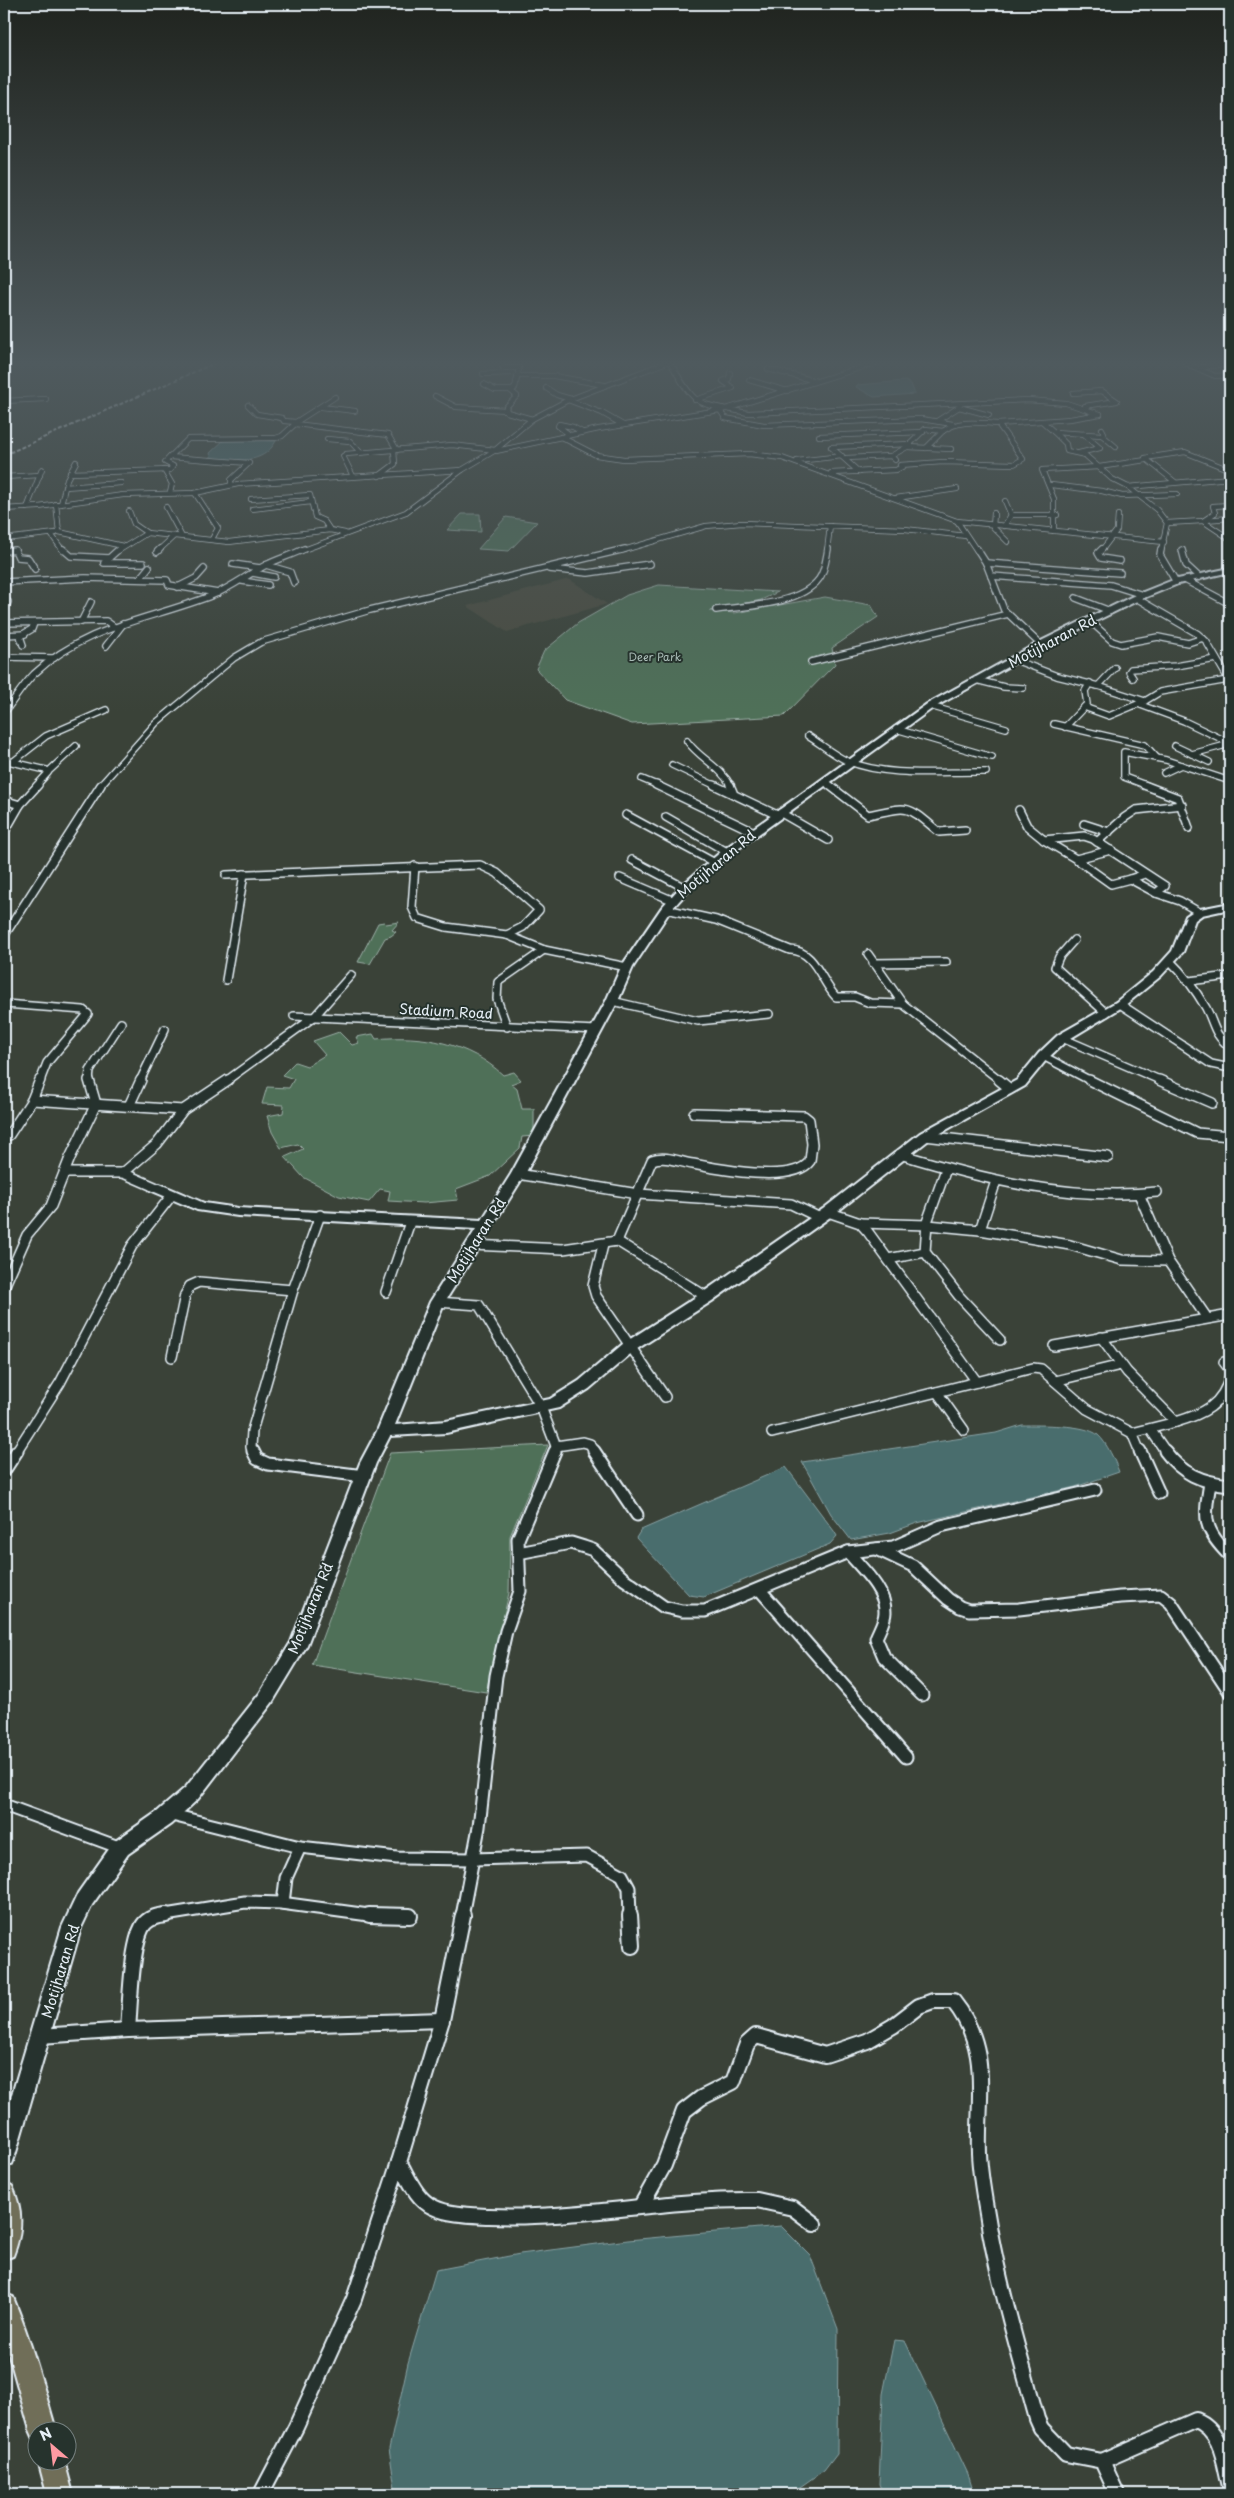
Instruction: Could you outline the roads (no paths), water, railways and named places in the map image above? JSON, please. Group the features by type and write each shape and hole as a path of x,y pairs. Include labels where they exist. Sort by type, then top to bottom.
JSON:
{"main road":[{"name":"Motijharan Rd","path":"4,2156 72,1927 85,1899 121,1848 168,1814 192,1793 266,1698 298,1645 364,1476 437,1302 471,1245 518,1174 597,1030 627,967 670,905 684,888 727,852 824,780 930,706 1041,645 1139,597 1187,579 1230,570"},
{"path":"384,1431 446,1427 554,1404 584,1385 629,1347 707,1297 824,1215 925,1136 1021,1083 1043,1056 1062,1038 1120,1004 1170,960 1184,939 1190,918 1199,912 1230,906"},
{"path":"155,1187 202,1207 238,1212 484,1225"},
{"path":"4,2194 9,2209 9,2226 4,2247"},
{"path":"4,2306 21,2351 40,2420"},
{"path":"54,2470 60,2494"}],"street":[{"path":"27,508 38,479"},
{"path":"59,532 59,504 68,479"},
{"path":"120,479 123,495"},
{"path":"169,479 172,484 170,493"},
{"path":"231,485 232,479"},
{"path":"4,509 27,508 123,495 195,493 231,485 318,479"},
{"path":"4,713 32,676 54,658 86,638 113,626 183,607 242,582 263,566 410,510 451,479"},
{"path":"839,479 957,521 1112,535 1164,542"},
{"path":"1047,479 1051,485 1057,515 1054,531"},
{"path":"1113,479 1128,486 1222,479"},
{"path":"1170,479 1175,482"},
{"path":"65,487 121,483"},
{"path":"1051,485 1102,490 1118,495 1177,494"},
{"path":"1128,486 1136,495 1158,510 1167,523 1161,560 1187,579 1230,604"},
{"path":"894,498 957,489"},
{"path":"195,493 218,528 212,538"},
{"path":"251,499 310,496 315,517 324,521 330,530"},
{"path":"1005,501 1011,515"},
{"path":"252,509 311,502"},
{"path":"1203,521 1214,513 1213,506 1230,504"},
{"path":"166,507 180,535"},
{"path":"129,511 134,524 147,533 174,536 212,538 234,542 330,530 345,534"},
{"path":"992,525 994,513"},
{"path":"1118,514 1120,525 1112,535 1111,540 1098,553 1099,557 1120,561"},
{"path":"1011,515 1057,515"},
{"path":"1004,526 1011,515"},
{"path":"1167,523 1230,518"},
{"path":"957,521 986,563 1004,610 1041,645"},
{"path":"1203,521 1230,539"},
{"path":"4,936 97,788 156,723 234,658 261,642 370,610 546,569 717,524 830,526 940,532 966,536"},
{"path":"992,525 1008,542"},
{"path":"716,610 788,598 814,585 820,578 824,567 830,526"},
{"path":"4,539 59,532 123,546"},
{"path":"143,564 104,563 123,546 147,533"},
{"path":"51,534 66,554 71,556 109,558"},
{"path":"299,534 330,539"},
{"path":"157,552 174,536"},
{"path":"4,552 14,550 18,557 28,558 35,569"},
{"path":"1182,550 1187,579"},
{"path":"1118,587 1121,552"},
{"path":"986,563 1120,573"},
{"path":"233,564 263,566 290,572 294,583"},
{"path":"546,569 595,575 650,564"},
{"path":"140,578 149,567"},
{"path":"178,587 196,578 204,569"},
{"path":"253,573 274,577"},
{"path":"991,576 1079,581 1118,587 1139,597 1202,638 1229,681 1160,692 1145,701 1107,716 1084,707"},
{"path":"4,582 74,577 140,578 167,580 169,585 218,593"},
{"path":"242,582 268,585"},
{"path":"1076,598 1110,611"},
{"path":"4,602 8,602 4,613"},
{"path":"81,622 91,602"},
{"path":"811,662 1008,614"},
{"path":"1090,620 1112,640 1121,644 1158,637 1188,643 1202,638"},
{"path":"4,623 106,621 113,626"},
{"path":"23,645 19,638 32,630 34,623"},
{"path":"106,646 123,624"},
{"path":"4,636 25,634"},
{"path":"4,657 54,658"},
{"path":"1133,678 1129,670 1134,668 1176,666 1216,659"},
{"path":"1015,660 1058,676 1090,683 1145,701"},
{"path":"1098,686 1116,668"},
{"path":"976,680 1004,687 1023,688"},
{"path":"1065,726 1086,704 1085,691 1090,683"},
{"path":"1138,704 1184,721 1230,744"},
{"path":"930,706 1006,728"},
{"path":"14,761 46,736 106,710"},
{"path":"1054,724 1133,742 1151,749 1157,758"},
{"path":"896,729 992,757"},
{"path":"808,736 850,762 907,771 986,772"},
{"path":"687,741 697,755 731,783 733,792"},
{"path":"1133,742 1125,752 1124,777 1175,795 1181,801 1189,828"},
{"path":"1192,754 1230,744"},
{"path":"4,833 20,805 47,776 48,772 60,764 76,746"},
{"path":"1175,746 1209,762"},
{"path":"1166,760 1184,750"},
{"path":"1125,752 1166,760 1230,781"},
{"path":"4,760 14,761 48,772"},
{"path":"672,765 779,814 828,840"},
{"path":"1164,773 1181,765"},
{"path":"642,779 672,791 754,832"},
{"path":"824,780 868,815 904,807 915,812 939,832 965,830"},
{"path":"4,800 20,805"},
{"path":"1097,842 1119,820 1134,810 1150,806 1168,808 1182,805"},
{"path":"1019,810 1027,826 1044,840 1076,859 1111,884 1145,874"},
{"path":"626,815 715,863"},
{"path":"666,817 727,852"},
{"path":"1084,824 1109,832"},
{"path":"1044,840 1084,836 1097,842 1164,886 1156,893"},
{"path":"1076,859 1111,850"},
{"path":"632,860 684,888"},
{"path":"226,875 480,864 490,868 512,885 539,910 523,927 507,934"},
{"path":"415,866 412,907 417,918 446,927 507,934 544,950 627,967"},
{"path":"226,980 244,874"},
{"path":"620,878 670,905 750,932 790,950 797,950 816,964 829,990 836,997 855,997 870,1003 902,1004"},
{"path":"1130,879 1156,893 1180,901 1199,912"},
{"path":"1074,940 1059,957 1055,967 1106,1013"},
{"path":"506,1027 498,999 498,982 544,950"},
{"path":"868,954 902,1004 1010,1089"},
{"path":"1170,960 1189,981 1208,1013 1215,1036 1230,1048"},
{"path":"873,963 946,962"},
{"path":"123,1174 157,1144 183,1110 221,1086 314,1017 351,975"},
{"path":"1189,981 1230,976"},
{"path":"612,1001 698,1021 769,1014"},
{"path":"6,1004 83,1010 88,1014 47,1063 32,1100 9,1136"},
{"path":"1120,1004 1212,1064 1230,1068"},
{"name":"Stadium Road","path":"294,1016 597,1030"},
{"path":"4,1287 27,1235 51,1206 96,1104 89,1083 90,1071 121,1023"},
{"path":"129,1106 166,1029"},
{"path":"1062,1038 1212,1103"},
{"path":"1043,1056 1130,1102 1197,1133 1230,1136"},
{"path":"32,1100 183,1110"},
{"path":"617,1241 652,1160 660,1157 720,1169 759,1172 798,1171 807,1166 811,1158 809,1120 804,1116 694,1113"},
{"path":"925,1136 1108,1157"},
{"path":"900,1154 946,1169 996,1181 1053,1190 1139,1194 1157,1192"},
{"path":"946,1169 928,1225 925,1252 960,1296 1000,1340"},
{"path":"65,1173 123,1174 155,1187"},
{"path":"518,1174 638,1194 791,1204 824,1215 860,1223 928,1225 980,1230 1070,1245 1122,1260 1168,1261"},
{"path":"980,1230 996,1181"},
{"path":"1139,1194 1168,1261 1207,1318"},
{"path":"4,1471 7,1459 60,1383 132,1246 172,1195"},
{"path":"320,1216 293,1290 252,1431 252,1447 257,1459 268,1464 364,1476"},
{"path":"386,1292 410,1222"},
{"path":"860,1223 977,1382"},
{"path":"471,1245 541,1248 603,1245 617,1241 707,1297"},
{"path":"603,1245 593,1286 596,1296 629,1347 665,1397"},
{"path":"888,1259 925,1252"},
{"path":"172,1357 185,1294 190,1286 199,1282 293,1290"},
{"path":"261,2494 296,2427 354,2300 399,2162 442,2020 479,1827 496,1676 506,1630 520,1591 518,1539 554,1455 556,1446 541,1407 479,1305 474,1303 437,1302"},
{"path":"1054,1346 1101,1336 1230,1315"},
{"path":"1101,1336 1121,1365 1176,1422"},
{"path":"1224,1362 1230,1370"},
{"path":"1055,1381 1121,1365"},
{"path":"772,1433 1033,1368 1041,1369 1087,1409 1132,1433 1159,1493"},
{"path":"1132,1433 1195,1417 1219,1404 1228,1387 1230,1376"},
{"path":"938,1392 964,1430"},
{"path":"1150,1429 1178,1466 1189,1477 1210,1483 1230,1484"},
{"path":"556,1446 583,1442 590,1444 636,1516"},
{"path":"1210,1483 1204,1516 1206,1528 1211,1537 1230,1556"},
{"path":"518,1553 571,1543 593,1550 624,1579 664,1607 682,1612 705,1611 760,1590 848,1552 893,1547 941,1526 969,1518 1095,1490"},
{"path":"877,1549 918,1569 943,1597 962,1607 976,1610 1018,1609 1139,1595 1161,1595 1171,1603 1230,1692"},
{"path":"848,1552 884,1600 885,1614 876,1638 884,1657 922,1695"},
{"path":"760,1590 906,1757"},
{"path":"4,1806 121,1848"},
{"path":"168,1814 300,1847 396,1858 473,1859 587,1856 622,1875 628,1888 632,1946"},
{"path":"284,1903 286,1878 300,1847"},
{"path":"128,2030 136,1940 144,1924 154,1917 191,1909 245,1902 284,1903 353,1914 410,1916"},
{"path":"641,2206 664,2166 684,2111 702,2098 733,2082 747,2044 756,2036 825,2055 866,2041 893,2026 919,2006 933,2001 953,2001 971,2023 974,2036 979,2063 979,2156 994,2261 1041,2428 1066,2454 1102,2461 1196,2420 1201,2421 1207,2425 1216,2438 1230,2486"},
{"path":"40,2036 128,2030 442,2020"},
{"path":"399,2162 418,2194 430,2206 458,2213 492,2216 556,2215 641,2206 737,2200 766,2201 793,2208 814,2224"},
{"path":"1102,2461 1117,2494"}],"water":[{"path":"1022,1425 1062,1426 1092,1431 1105,1443 1119,1472 1075,1487 917,1523 890,1533 851,1540 831,1514 802,1462 996,1433"},
{"path":"786,1467 837,1536 830,1544 704,1597 689,1595 636,1538 641,1530"},
{"path":"781,2226 810,2255 838,2329 837,2453 824,2470 790,2494 396,2494 389,2449 408,2363 436,2270 520,2254 628,2240"},
{"path":"894,2340 905,2341 968,2474 974,2494 883,2494 879,2484 883,2394"}],"park label":[{"name":"Deer Park","path":"655,656"}]}
